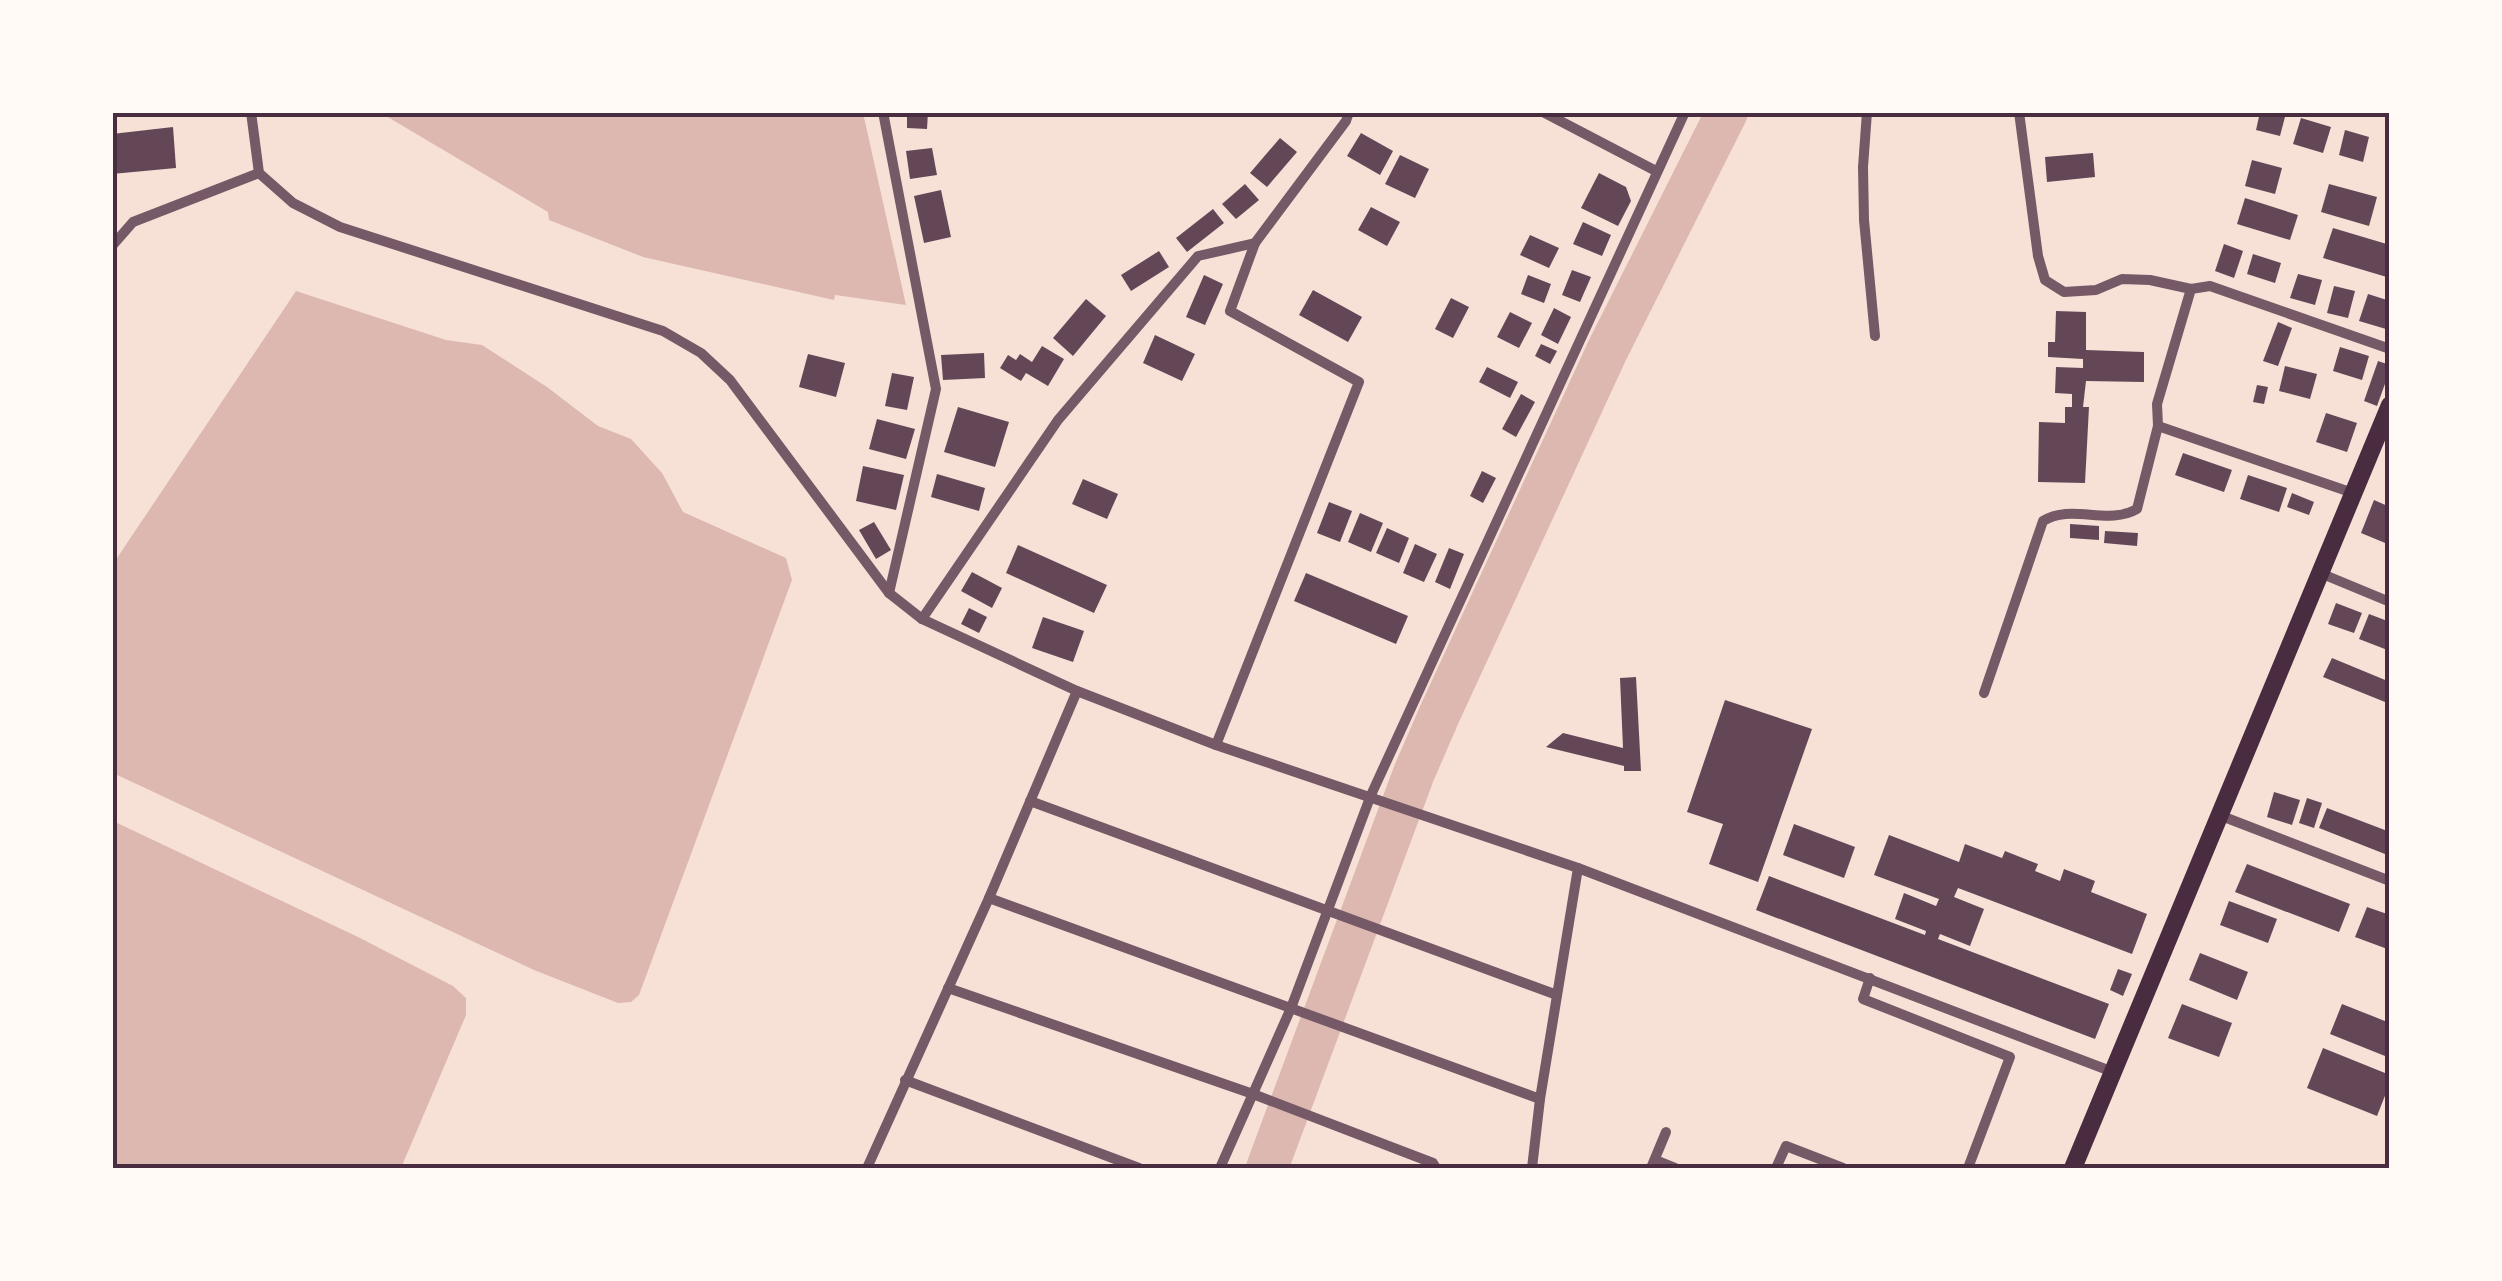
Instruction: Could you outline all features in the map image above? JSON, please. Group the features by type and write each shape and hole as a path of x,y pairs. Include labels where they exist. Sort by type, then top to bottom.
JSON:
{"main road":[{"path":"2074,1168 2390,406"}],"street":[{"path":"252,112 259,173 293,203 340,227 663,332 701,352 730,380 889,594 922,619 1076,691 1216,745 1578,868 2112,1072"},
{"path":"883,112 936,390 889,594"},
{"path":"1216,745 1359,382 1230,311 1256,243 1349,112"},
{"path":"1543,112 1656,171"},
{"path":"1220,1168 1291,1008 1371,795 1685,112"},
{"path":"1867,112 1864,220 1874,336"},
{"path":"2018,112 2038,256 2045,280 2064,292 2096,290 2122,279 2191,289 2210,286 2390,349"},
{"path":"112,246 133,222 259,173"},
{"path":"922,619 1058,420 1198,256 1256,243"},
{"path":"1984,693 2043,521 2055,514 2112,516 2128,515 2138,509 2158,426 2157,404 2191,289"},
{"path":"2158,426 2353,492"},
{"path":"2320,573 2390,602"},
{"path":"867,1168 989,898 1076,691"},
{"path":"1030,801 1557,995"},
{"path":"2219,816 2390,881"},
{"path":"1532,1168 1578,868"},
{"path":"989,898 1540,1099"},
{"path":"1870,978 1863,999 2010,1057 1968,1168"},
{"path":"948,988 1253,1094 1433,1163 1436,1168"},
{"path":"906,1080 1139,1168"},
{"path":"1666,1132 1653,1164 1675,1168"},
{"path":"1776,1168 1786,1146 1843,1168"}],"shaded area":[{"path":"381,113 863,113 906,305 835,295 834,300 643,257 549,220 548,212"},
{"path":"296,291 446,340 482,345 598,426 631,439 662,473 683,512 786,558 792,580 639,995 631,1002 618,1003 534,970 113,773 113,564"},
{"path":"113,821 358,937 453,986 466,998 466,1015 401,1168 113,1168"}],"building":[{"path":"907,112 928,112 927,129 907,128"},
{"path":"2260,112 2286,113 2280,136 2256,130"},
{"path":"2301,118 2331,127 2323,153 2293,144"},
{"path":"173,127 176,168 112,174 112,134"},
{"path":"2345,130 2369,137 2363,162 2339,155"},
{"path":"1361,133 1393,151 1380,175 1347,156"},
{"path":"1280,138 1297,152 1267,187 1250,173"},
{"path":"932,148 937,175 910,179 906,151"},
{"path":"2093,153 2095,177 2047,182 2045,157"},
{"path":"1400,155 1429,169 1415,198 1385,184"},
{"path":"2252,160 2282,168 2275,194 2245,186"},
{"path":"1599,173 1626,187 1631,201 1618,226 1581,208"},
{"path":"1245,184 1259,200 1236,219 1222,204"},
{"path":"2329,184 2377,197 2369,226 2321,212"},
{"path":"941,190 951,237 924,243 914,196"},
{"path":"2245,198 2298,215 2290,240 2237,224"},
{"path":"1371,207 1400,222 1387,246 1358,230"},
{"path":"1213,209 1224,223 1187,252 1176,238"},
{"path":"1583,222 1611,235 1602,256 1573,244"},
{"path":"2333,228 2390,245 2390,278 2323,258"},
{"path":"1530,235 1559,248 1549,268 1520,255"},
{"path":"2224,244 2243,251 2234,278 2215,271"},
{"path":"1159,251 1169,267 1131,291 1121,275"},
{"path":"2253,254 2281,263 2275,283 2247,274"},
{"path":"1572,270 1591,277 1580,302 1562,295"},
{"path":"2298,274 2322,280 2315,305 2290,298"},
{"path":"1204,275 1223,284 1205,325 1186,317"},
{"path":"1528,275 1551,284 1544,303 1521,294"},
{"path":"2334,286 2355,291 2348,318 2327,313"},
{"path":"1313,290 1362,317 1348,342 1299,315"},
{"path":"2368,294 2390,301 2386,329 2359,321"},
{"path":"1451,298 1469,307 1453,338 1435,329"},
{"path":"1086,299 1106,316 1073,356 1053,338"},
{"path":"1554,308 1571,317 1558,344 1541,335"},
{"path":"2056,311 2086,312 2086,350 2144,352 2144,382 2086,381 2083,407 2089,407 2085,483 2038,482 2039,422 2065,423 2065,407 2072,407 2072,394 2055,393 2056,367 2083,368 2083,359 2048,357 2048,342 2055,342"},
{"path":"1510,312 1532,323 1519,348 1497,337"},
{"path":"2278,322 2292,328 2278,366 2263,361"},
{"path":"1155,335 1195,354 1182,381 1143,363"},
{"path":"1541,344 1557,351 1550,364 1535,356"},
{"path":"1042,346 1064,359 1048,386 1026,373 1021,381 1000,368 1008,355 1016,360 1020,354 1032,362"},
{"path":"2340,347 2369,356 2362,380 2333,371"},
{"path":"984,353 985,378 943,380 941,355"},
{"path":"808,354 845,363 836,397 799,387"},
{"path":"2378,361 2390,365 2390,370 2377,406 2364,401"},
{"path":"2285,366 2317,374 2310,399 2279,391"},
{"path":"1487,367 1518,382 1510,398 1479,382"},
{"path":"892,373 914,377 907,410 885,406"},
{"path":"2257,385 2268,387 2264,404 2253,402"},
{"path":"1521,394 1535,402 1516,437 1502,429"},
{"path":"958,407 1009,422 995,467 944,452"},
{"path":"2326,413 2357,423 2347,452 2316,442"},
{"path":"877,419 915,429 906,459 869,449"},
{"path":"2183,453 2232,470 2224,492 2175,475"},
{"path":"863,466 904,475 896,510 856,501"},
{"path":"1482,471 1496,478 1483,503 1470,496"},
{"path":"937,474 985,488 979,511 931,497"},
{"path":"2248,475 2287,488 2279,512 2240,499"},
{"path":"1083,479 1118,494 1107,519 1072,504"},
{"path":"2292,493 2314,502 2309,515 2287,507"},
{"path":"2374,500 2390,507 2390,545 2361,533"},
{"path":"1329,502 1352,511 1340,542 1317,533"},
{"path":"1360,513 1383,523 1371,552 1348,542"},
{"path":"874,522 891,550 876,559 859,530"},
{"path":"2070,524 2099,526 2099,540 2070,538"},
{"path":"1387,528 1409,538 1399,563 1376,553"},
{"path":"2105,531 2138,533 2137,546 2104,543"},
{"path":"1415,544 1437,554 1424,582 1403,573"},
{"path":"1018,545 1107,585 1094,613 1006,573"},
{"path":"1449,548 1464,554 1450,589 1435,582"},
{"path":"972,572 1002,588 992,608 961,591"},
{"path":"1306,573 1408,616 1396,644 1294,601"},
{"path":"2336,603 2362,613 2354,633 2328,624"},
{"path":"969,608 987,617 979,633 961,624"},
{"path":"2369,614 2390,622 2390,651 2359,639"},
{"path":"1043,617 1084,631 1073,662 1032,648"},
{"path":"2332,658 2390,682 2390,704 2323,677"},
{"path":"1636,677 1641,771 1624,771 1624,766 1546,747 1563,733 1623,748 1620,678"},
{"path":"1725,700 1812,729 1758,882 1709,864 1723,824 1687,812"},
{"path":"2274,792 2300,800 2292,825 2267,817"},
{"path":"2307,798 2322,803 2314,828 2299,823"},
{"path":"2327,808 2390,832 2390,856 2319,828"},
{"path":"1794,824 1855,847 1844,878 1783,855"},
{"path":"1889,835 1959,862 1965,844 2002,858 2005,851 2038,864 2035,871 2060,881 2064,869 2095,881 2091,892 2147,914 2132,954 1958,888 1954,897 1984,909 1970,946 1940,934 1938,939 2109,1004 2095,1039 1756,910 1769,876 1925,935 1926,931 1895,919 1904,893 1936,906 1939,899 1874,875"},
{"path":"2247,864 2350,904 2339,932 2235,892"},
{"path":"2229,901 2277,919 2268,943 2220,925"},
{"path":"2367,907 2390,915 2390,950 2355,937"},
{"path":"2200,953 2248,972 2237,1000 2189,980"},
{"path":"2118,969 2132,974 2123,996 2110,990"},
{"path":"2182,1004 2232,1023 2219,1057 2168,1038"},
{"path":"2342,1004 2390,1023 2390,1058 2330,1034"},
{"path":"2323,1048 2390,1075 2377,1116 2307,1088"}],"waterway":[{"path":"1267,1168 1440,713 1607,351 1727,112"}]}
